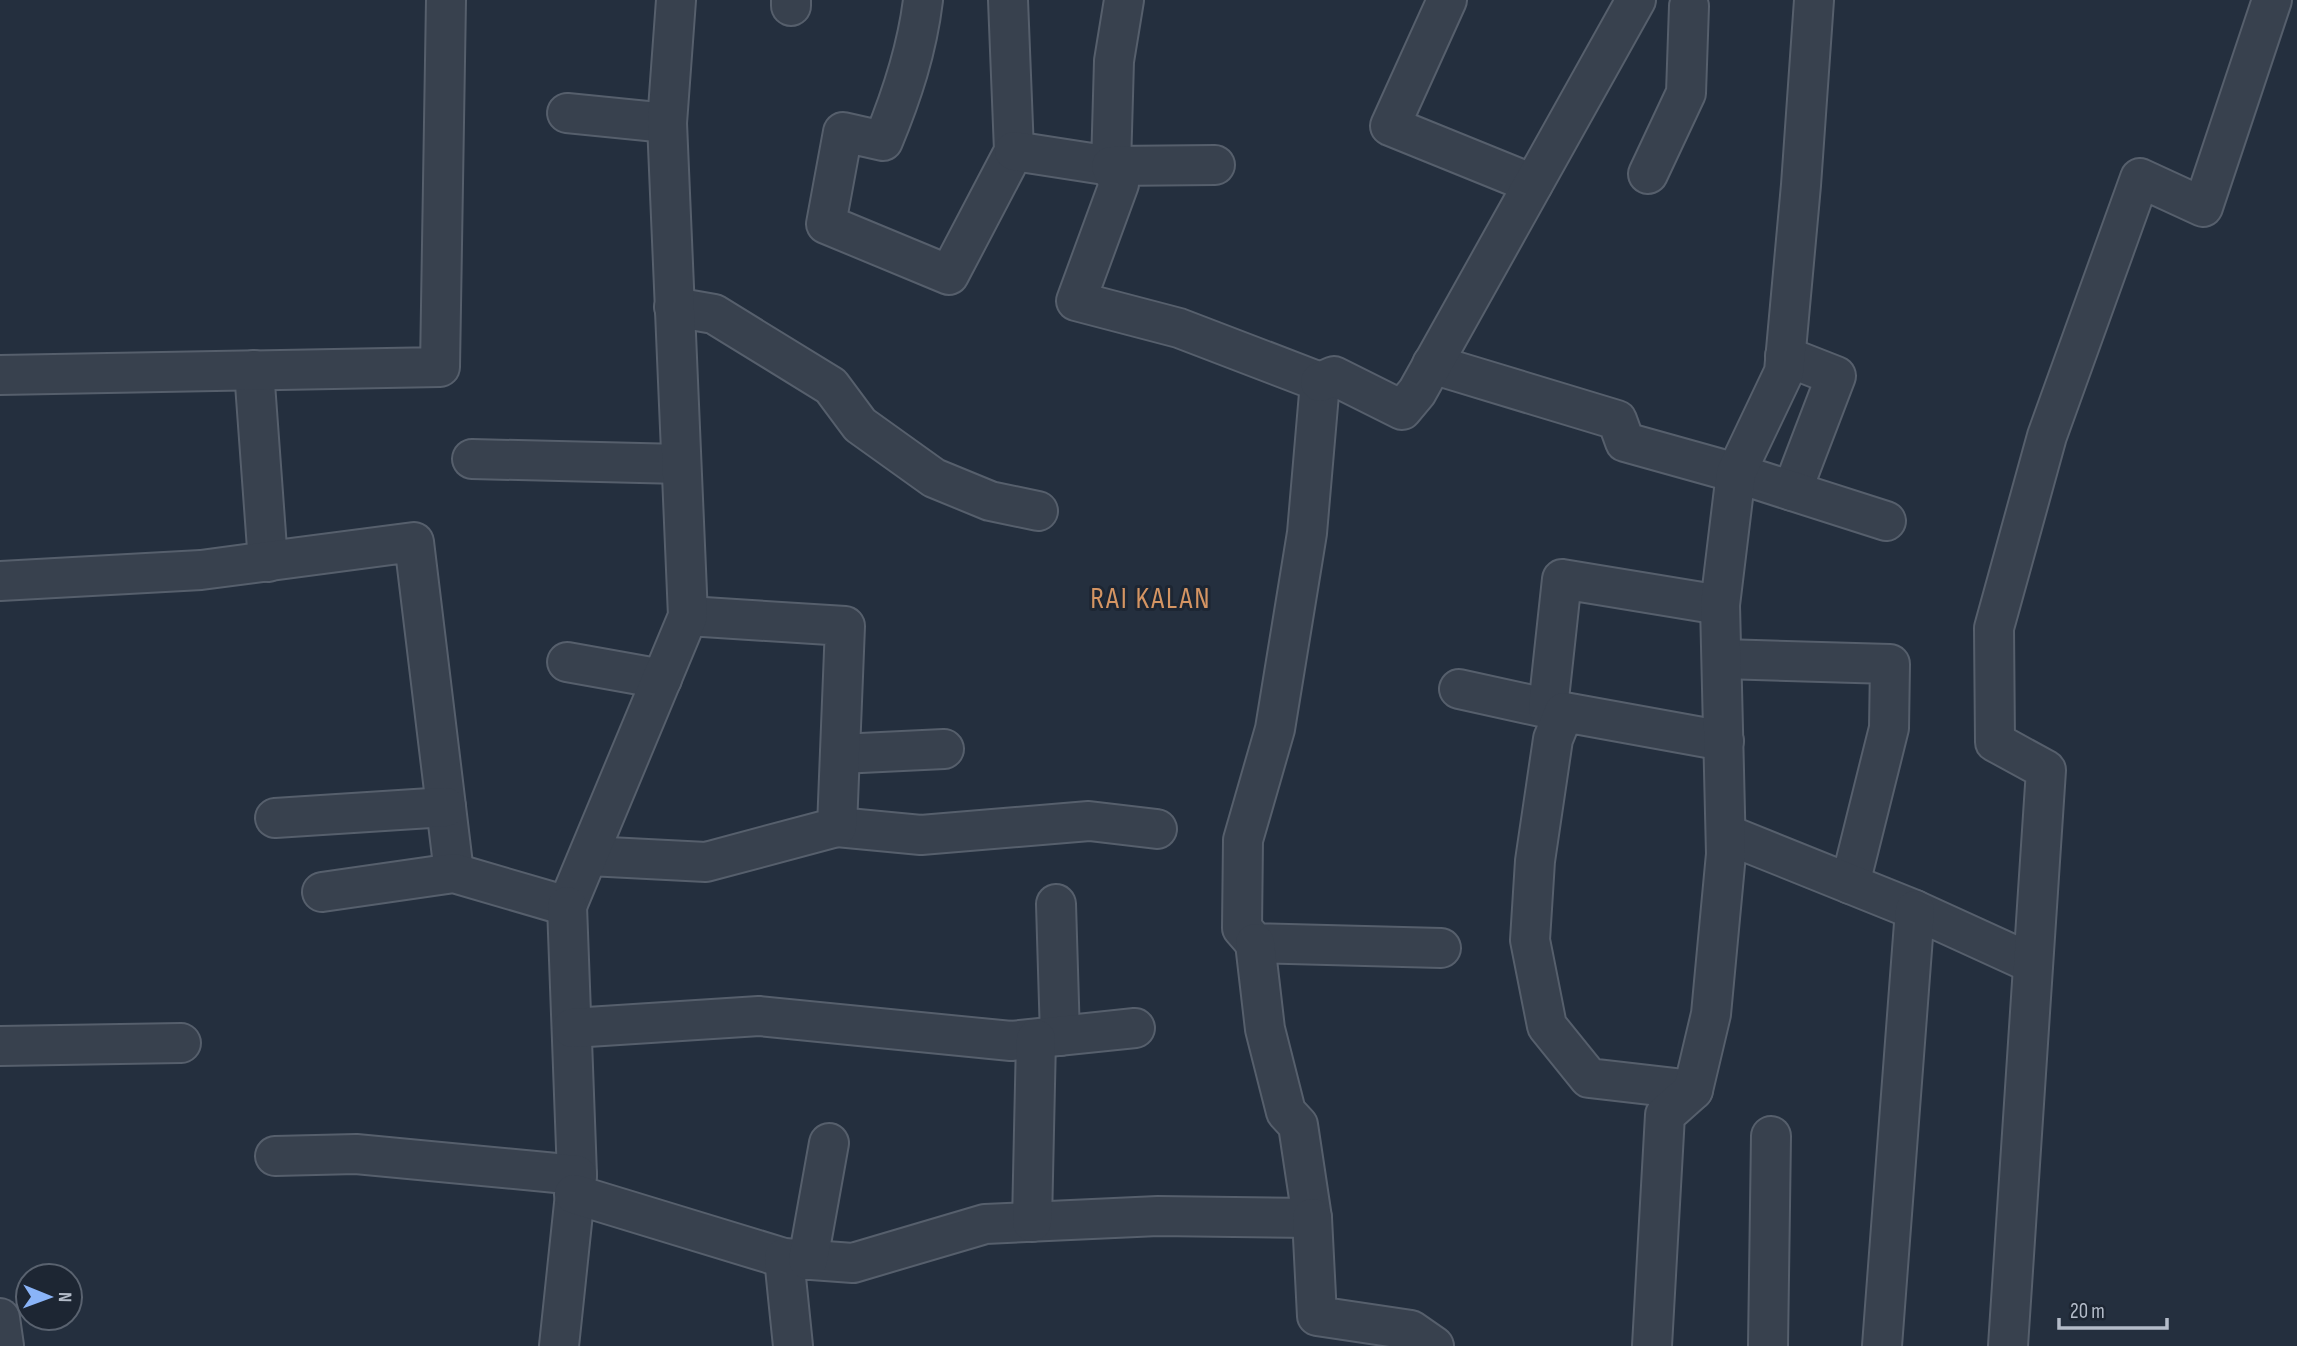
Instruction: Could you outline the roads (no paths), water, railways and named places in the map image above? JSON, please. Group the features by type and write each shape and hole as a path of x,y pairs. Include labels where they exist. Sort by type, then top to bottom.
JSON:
{"street":[{"path":"0,375 440,367 446,0"},
{"path":"559,1346 575,1185 567,906 688,616 667,122 677,0"},
{"path":"923,0 919,34 902,94 883,141 843,132 826,224 949,275 1014,152 1008,0"},
{"path":"1124,0 1114,61 1111,166 1119,184 1076,301 1178,328 1320,382 1334,376 1402,410 1417,392 1639,0 1680,10 1696,3 1686,93 1648,174"},
{"path":"1447,0 1390,126 1533,184"},
{"path":"1652,1346 1665,1115 1693,1090 1711,1014 1726,854 1720,605 1736,473 1784,372 1814,0"},
{"path":"2008,1346 2046,770 1995,742 1994,628 2047,436 2140,178 2203,208 2272,0"},
{"path":"567,113 667,122"},
{"path":"1014,152 1111,166 1215,165"},
{"path":"674,307 714,314 831,386 860,425 934,478 990,501 1038,511"},
{"path":"1785,356 1836,376 1792,491"},
{"path":"1432,364 1617,420 1625,442 1736,473 1886,521"},
{"path":"254,370 268,562"},
{"path":"1320,382 1307,533 1275,729 1243,840 1242,928 1255,943 1265,1029 1286,1112 1298,1125 1312,1218 1317,1316 1411,1330 1434,1346"},
{"path":"472,459 681,464"},
{"path":"0,581 201,570 414,542 454,873"},
{"path":"1693,1090 1589,1078 1547,1026 1530,940 1535,861 1556,710 1562,579 1720,605"},
{"path":"688,616 845,626 837,827"},
{"path":"1723,659 1890,664 1889,728 1850,884"},
{"path":"567,662 662,679"},
{"path":"1459,689 1724,741"},
{"path":"840,754 944,749"},
{"path":"275,818 446,807"},
{"path":"589,856 706,862 837,827 921,835 1089,821 1157,829"},
{"path":"1726,834 1915,910 2033,964"},
{"path":"322,892 454,873 567,906"},
{"path":"1032,1222 1056,904"},
{"path":"1882,1346 1915,910"},
{"path":"1255,943 1441,948"},
{"path":"572,1028 759,1016 1012,1041 1135,1028"},
{"path":"0,1046 181,1043"},
{"path":"1768,1346 1771,1136"},
{"path":"793,1346 796,1259 829,1143"},
{"path":"275,1156 356,1154 575,1185 796,1259 853,1263 985,1224 1158,1216 1312,1218"},
{"path":"0,1318 4,1346"}],"district":[{"name":"RAI KALAN","path":"1151,599"}]}
